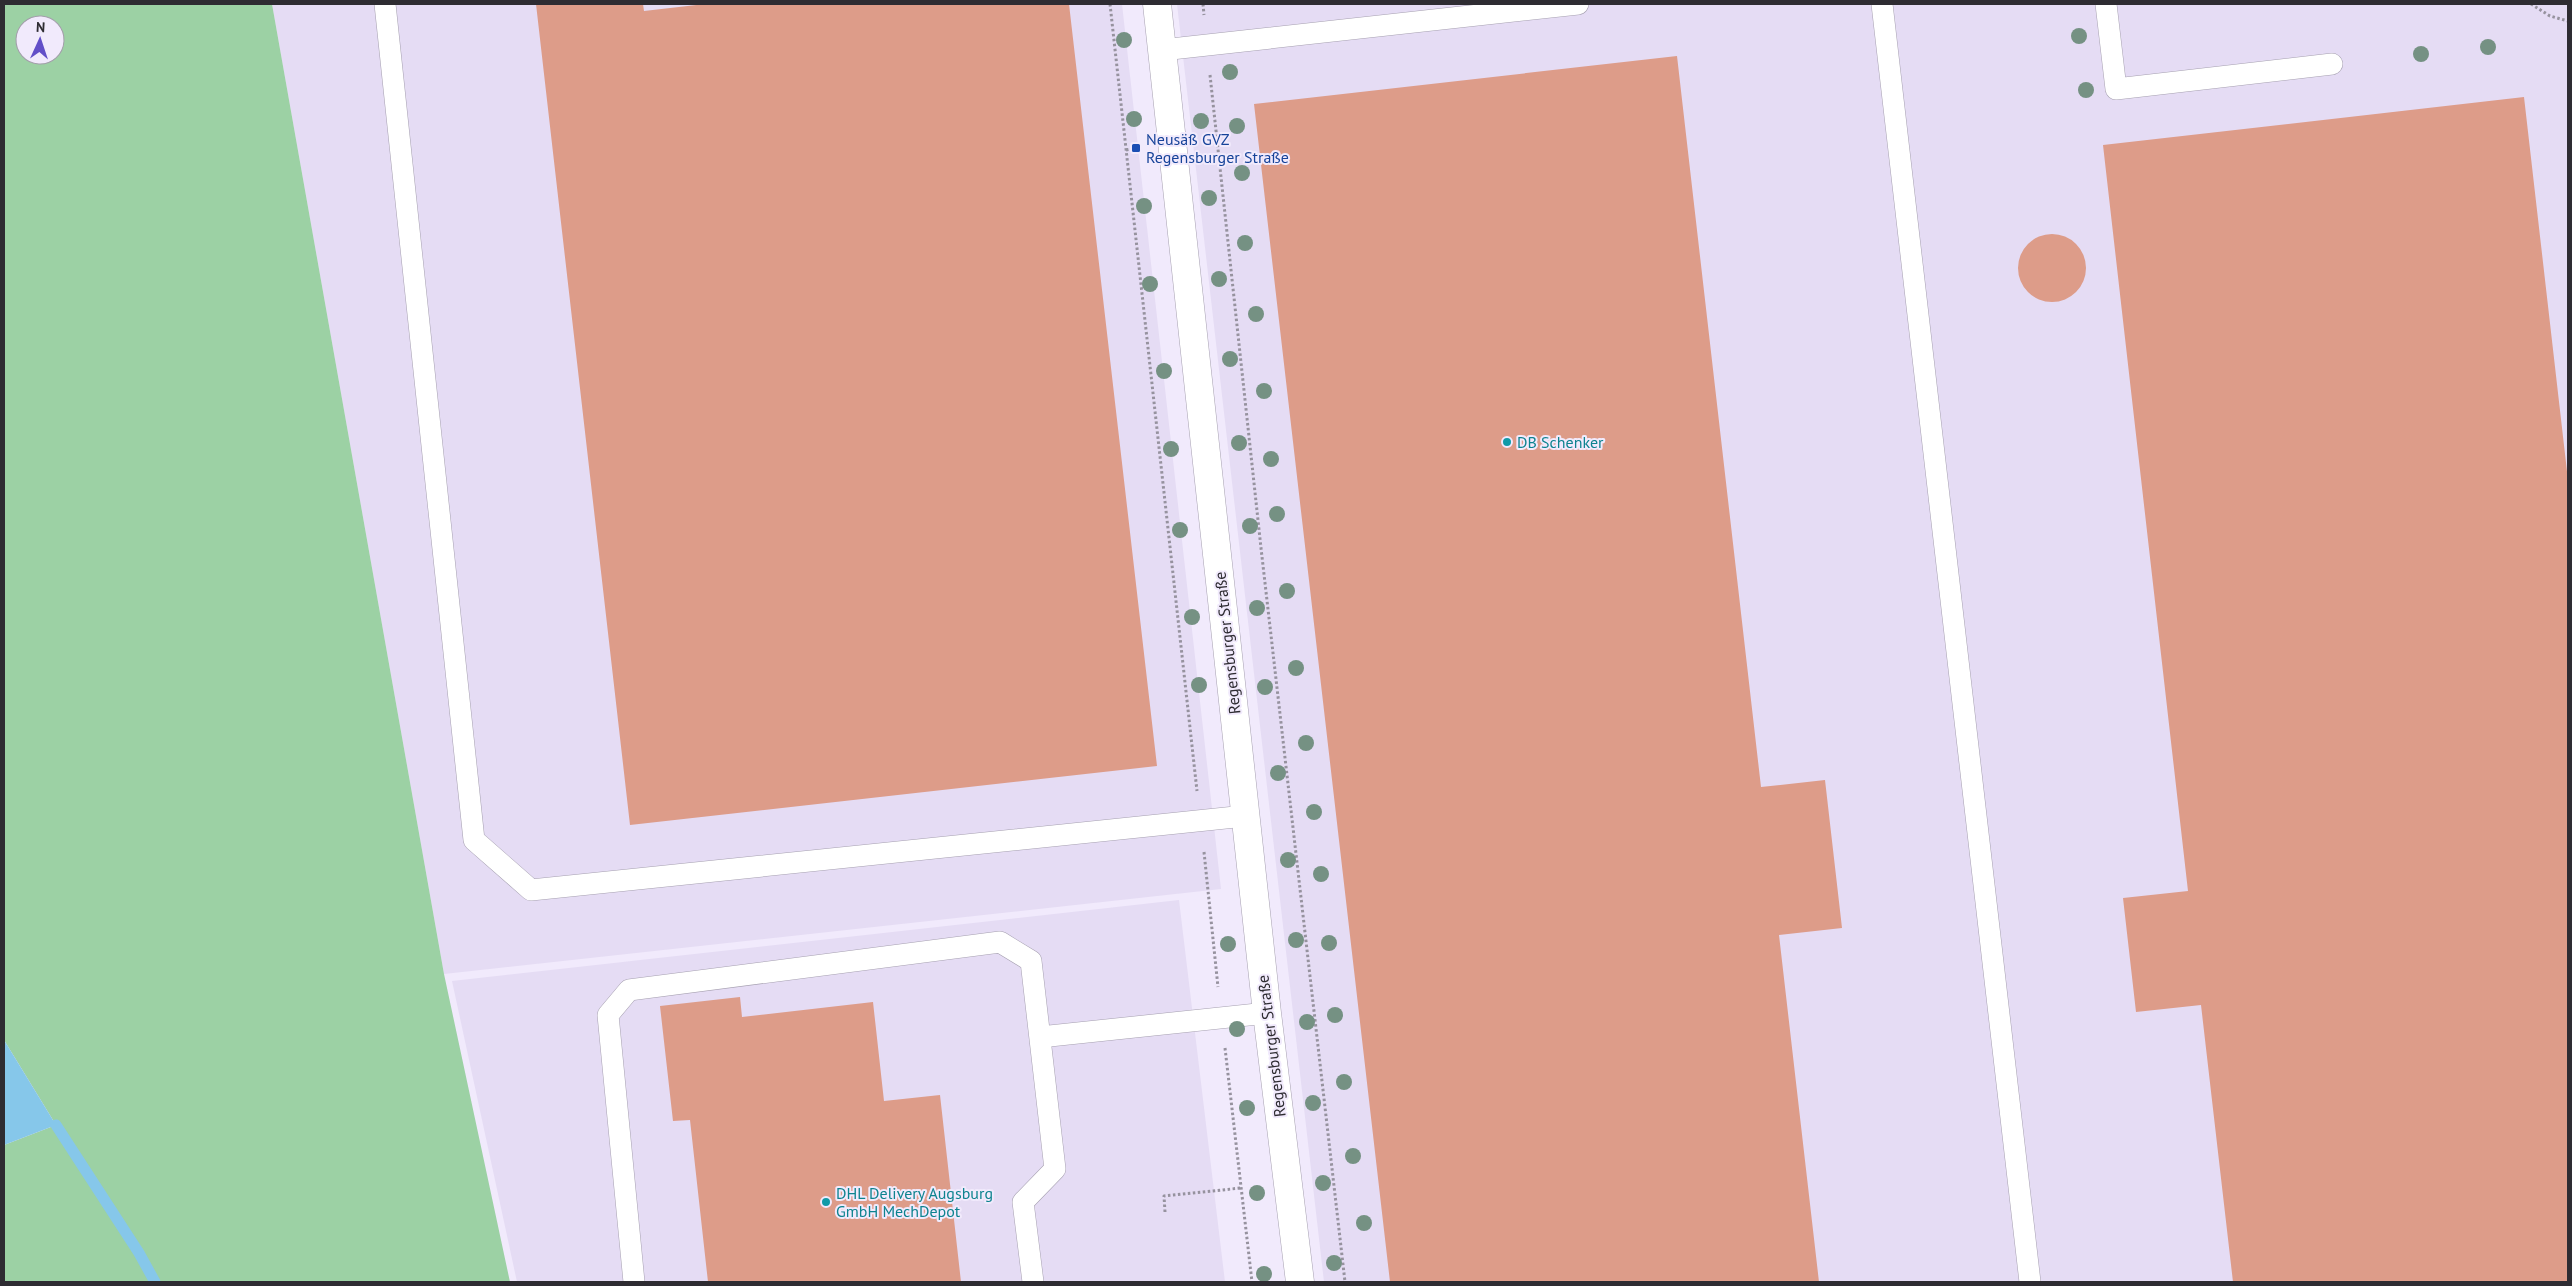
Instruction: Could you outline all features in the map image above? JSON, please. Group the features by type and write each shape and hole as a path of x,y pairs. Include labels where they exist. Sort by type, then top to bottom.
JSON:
{"street":[{"name":"Regensburger Straße","path":"1157,4 1245,816 1300,1282"}],"lane":[{"path":"385,4 474,840 531,890 1245,816"},
{"path":"1162,50 1578,4"},
{"path":"1882,4 2030,1282"},
{"path":"2106,4 2116,88 2332,64"},
{"path":"634,1282 608,1015 629,990 1000,942 1030,961 1055,1169 1023,1202 1033,1282"},
{"path":"1040,1037 1267,1012"}],"path":[{"path":"1110,4 1221,1017 1252,1282"},
{"path":"1203,4 1260,538 1346,1282"},
{"path":"2531,4 2550,16 2568,21"},
{"path":"1126,150 1136,148"},
{"path":"1165,1212 1164,1196 1240,1188"}],"shaded area":[{"path":"272,4 1122,4 1221,889 444,974"},
{"path":"1177,4 2568,4 2568,1282 1324,1282"},
{"path":"1179,900 1225,1282 517,1282 452,981"}],"green space":[{"path":"4,4 272,4 444,974 510,1282 4,1282 4,1145 56,1125 4,1040"}],"water":[{"path":"4,1040 56,1125 4,1145"}],"building":[{"path":"536,4 643,4 644,11 705,4 1069,4 1157,766 630,825"},
{"name":"DB Schenker","path":"1677,56 1761,787 1825,780 1842,928 1779,935 1819,1282 1390,1282 1254,104"},
{"path":"2524,97 2568,480 2568,1282 2233,1282 2201,1005 2136,1012 2123,898 2188,891 2103,145"},
{"path":"2052,234 2065,237 2076,244 2083,255 2086,268 2083,281 2076,292 2065,299 2052,302 2039,299 2028,292 2021,281 2018,268 2021,255 2028,244 2039,237"},
{"name":"DHL Delivery Augsburg GmbH MechDepot","path":"740,997 742,1017 873,1002 884,1101 940,1095 961,1282 708,1282 690,1120 673,1121 660,1006"}],"waterway":[{"path":"56,1125 139,1253 155,1282"}],"place":[{"name":"Neusäß GVZ Regensburger Straße","path":"1136,148"},
{"name":"DB Schenker","path":"1507,442"},
{"name":"DHL Delivery Augsburg GmbH MechDepot","path":"826,1202"}]}
